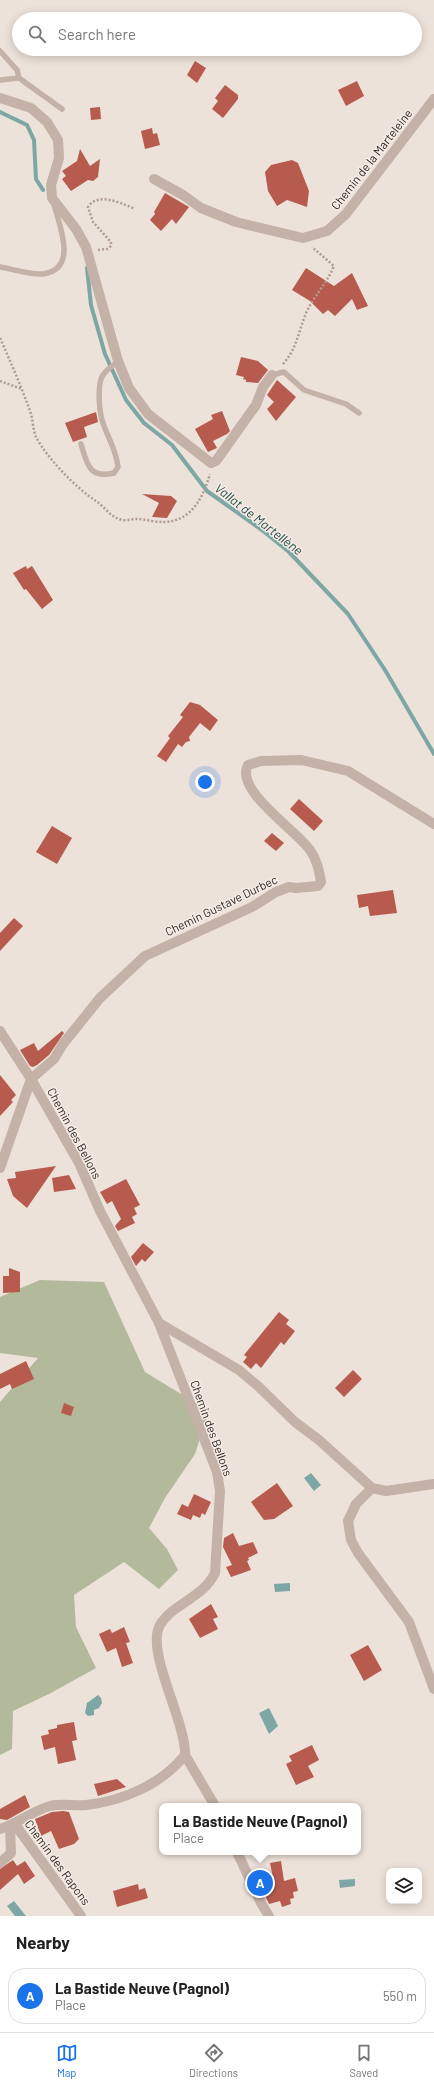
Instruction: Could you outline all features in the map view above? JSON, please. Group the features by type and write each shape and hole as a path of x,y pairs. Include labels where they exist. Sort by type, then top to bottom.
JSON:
{"street":[{"path":"0,98 31,108 47,122 58,140 60,158 51,185 52,198 76,229 88,252 115,363 129,388 148,414 211,463 216,461 252,411 263,387 272,375"},
{"name":"Chemin de la Marteleine","path":"303,238 327,231 346,214 434,99"},
{"path":"154,179 183,195 194,205 219,216 303,238"},
{"name":"Chemin Gustave Durbec","path":"31,1079 54,1059 63,1044 100,998 145,956 252,907 276,892 289,887 296,888 318,886 321,882 318,866 311,851 262,803 250,788 245,778 248,765 261,761 301,760 348,772 434,824"},
{"name":"Chemin des Bellons","path":"0,1031 31,1079 79,1163 100,1211 159,1323 217,1472 220,1491 215,1573 210,1583 191,1600 168,1615 159,1626 156,1646 182,1729 185,1755"},
{"path":"0,1168 31,1079"},
{"path":"159,1323 239,1370 260,1387 295,1422 319,1440 372,1488 386,1491 434,1484"},
{"path":"372,1488 356,1504 348,1521 352,1540 358,1553 409,1622 434,1689"},
{"path":"0,1863 11,1853 8,1826 48,1806 86,1805 122,1796 163,1778 185,1755 212,1803"},
{"name":"Chemin des Rapons","path":"8,1826 81,1916"},
{"path":"238,1855 261,1903 269,1916"}],"lane":[{"path":"0,51 17,70 19,78 62,109"},
{"path":"0,80 19,78"},
{"path":"0,267 42,274 57,268 62,263 65,253 64,242 52,198"},
{"path":"81,444 88,464 93,472 103,476 114,473 118,467 117,456 102,419 100,397 101,379 107,369 115,363"},
{"path":"272,375 284,372 304,390 346,404 359,413"}],"path":[{"path":"88,252 107,249 111,246 111,242 93,222 88,207 91,203 113,200 135,209"},
{"path":"272,375 291,355 307,311 328,282 334,266 303,238"},
{"path":"0,381 22,389"}],"green space":[{"path":"40,1280 104,1282 145,1372 209,1411 195,1454 165,1498 149,1528 167,1549 178,1570 159,1589 124,1562 74,1595 76,1627 96,1668 49,1694 13,1711 12,1749 0,1755 0,1402 38,1358 0,1353 0,1297"}],"water":[{"path":"311,1473 321,1485 314,1491 304,1478"},
{"path":"290,1583 290,1591 275,1592 274,1584"},
{"path":"98,1695 101,1698 102,1703 99,1708 94,1710 94,1715 88,1716 85,1713 87,1703"},
{"path":"269,1708 278,1726 269,1734 259,1713"},
{"path":"355,1879 355,1886 340,1888 339,1880"},
{"path":"14,1901 26,1916 15,1916 7,1906"}],"building":[{"path":"195,61 206,68 197,83 187,75"},
{"path":"357,81 364,96 346,106 338,90"},
{"path":"225,85 238,95 238,99 223,118 212,109 218,101 215,98"},
{"path":"100,107 101,119 91,120 90,108"},
{"path":"152,128 153,134 157,133 160,145 145,149 141,131"},
{"path":"80,149 90,166 100,159 98,177 93,181 88,180 71,191 62,179 66,176 62,171 77,161"},
{"path":"292,160 298,163 309,191 307,207 287,200 277,206 268,191 265,172 271,165"},
{"path":"165,193 189,207 176,224 172,219 161,231 150,220 155,214 154,212"},
{"path":"306,268 334,286 352,273 368,306 357,310 352,299 335,316 328,310 323,314 310,301 292,290"},
{"path":"241,357 258,361 268,370 258,383 246,382 246,380 243,379 244,377 236,375"},
{"path":"277,380 296,397 276,421 267,409 274,402 267,395"},
{"path":"222,411 230,431 213,441 217,448 208,452 195,429 213,419 211,415"},
{"path":"96,412 98,422 84,427 87,437 73,442 65,423"},
{"path":"142,494 171,496 177,501 167,518 152,517 159,503"},
{"path":"26,566 27,569 32,566 53,600 42,609 26,589 24,590 13,573"},
{"path":"190,702 200,705 218,720 210,731 200,723 189,737 190,741 186,742 182,747 178,744 166,762 157,756 170,738 168,736 183,717 180,715"},
{"path":"299,799 323,821 314,831 290,809"},
{"path":"52,826 72,838 57,864 36,852"},
{"path":"272,833 284,843 276,851 264,841"},
{"path":"393,890 397,913 370,916 368,906 359,908 357,895"},
{"path":"14,918 23,926 0,951 0,933"},
{"path":"62,1031 64,1033 49,1055 37,1065 33,1067 30,1066 20,1050 34,1043 38,1051"},
{"path":"0,1075 16,1095 11,1100 13,1102 0,1116"},
{"path":"56,1166 27,1208 13,1196 7,1179 16,1178 15,1172"},
{"path":"69,1175 76,1189 54,1192 52,1178"},
{"path":"126,1179 140,1205 134,1208 137,1214 132,1217 135,1223 118,1231 115,1226 121,1219 112,1201 107,1204 100,1192"},
{"path":"143,1243 154,1252 145,1262 142,1259 136,1266 131,1257"},
{"path":"9,1268 20,1272 20,1292 3,1293 3,1276 9,1276"},
{"path":"279,1312 289,1320 286,1324 295,1331 284,1345 281,1342 261,1368 256,1363 251,1369 243,1362 247,1357 244,1355"},
{"path":"26,1361 34,1379 12,1389 10,1384 0,1389 0,1374"},
{"path":"353,1370 362,1379 344,1397 335,1388"},
{"path":"64,1403 74,1407 71,1416 61,1413"},
{"path":"277,1483 293,1506 274,1519 264,1520 251,1502"},
{"path":"194,1494 211,1502 205,1515 202,1513 200,1518 193,1515 191,1520 177,1514 182,1504 188,1507"},
{"path":"233,1533 239,1546 253,1542 258,1553 248,1558 249,1560 247,1561 251,1570 231,1577 226,1567 232,1565 223,1547 224,1538"},
{"path":"211,1604 218,1617 213,1619 218,1629 200,1638 189,1619"},
{"path":"124,1627 130,1642 126,1643 133,1663 122,1667 116,1648 107,1652 99,1634 110,1629 112,1633"},
{"path":"368,1645 382,1670 364,1681 350,1655"},
{"path":"74,1722 77,1740 72,1741 76,1760 58,1764 55,1747 44,1750 41,1736 49,1734 48,1730 57,1728 57,1725"},
{"path":"312,1745 319,1760 308,1766 314,1777 296,1785 286,1764 292,1761 289,1756"},
{"path":"117,1779 126,1787 98,1796 94,1784"},
{"path":"25,1795 30,1807 7,1820 0,1819 0,1809"},
{"path":"52,1812 69,1812 79,1839 74,1844 59,1849 51,1831 41,1836 35,1819"},
{"path":"13,1860 17,1866 25,1861 35,1876 24,1884 18,1874 0,1890 0,1869"},
{"path":"281,1861 284,1881 295,1878 298,1891 293,1892 294,1898 290,1899 291,1904 282,1907 280,1901 269,1904 261,1887 274,1883 270,1863"},
{"path":"138,1884 139,1890 145,1888 148,1898 117,1907 113,1891"}],"waterway":[{"name":"Vallat de Martellène","path":"0,112 27,125 34,140 36,179 43,190"},
{"name":"Vallat de Martellène","path":"87,268 91,305 105,354 126,400 144,423 172,445 207,491 262,530 289,552 348,614 385,670 434,754"}],"place":[{"name":"La Bastide Neuve (Pagnol)","path":"260,1883"}]}
